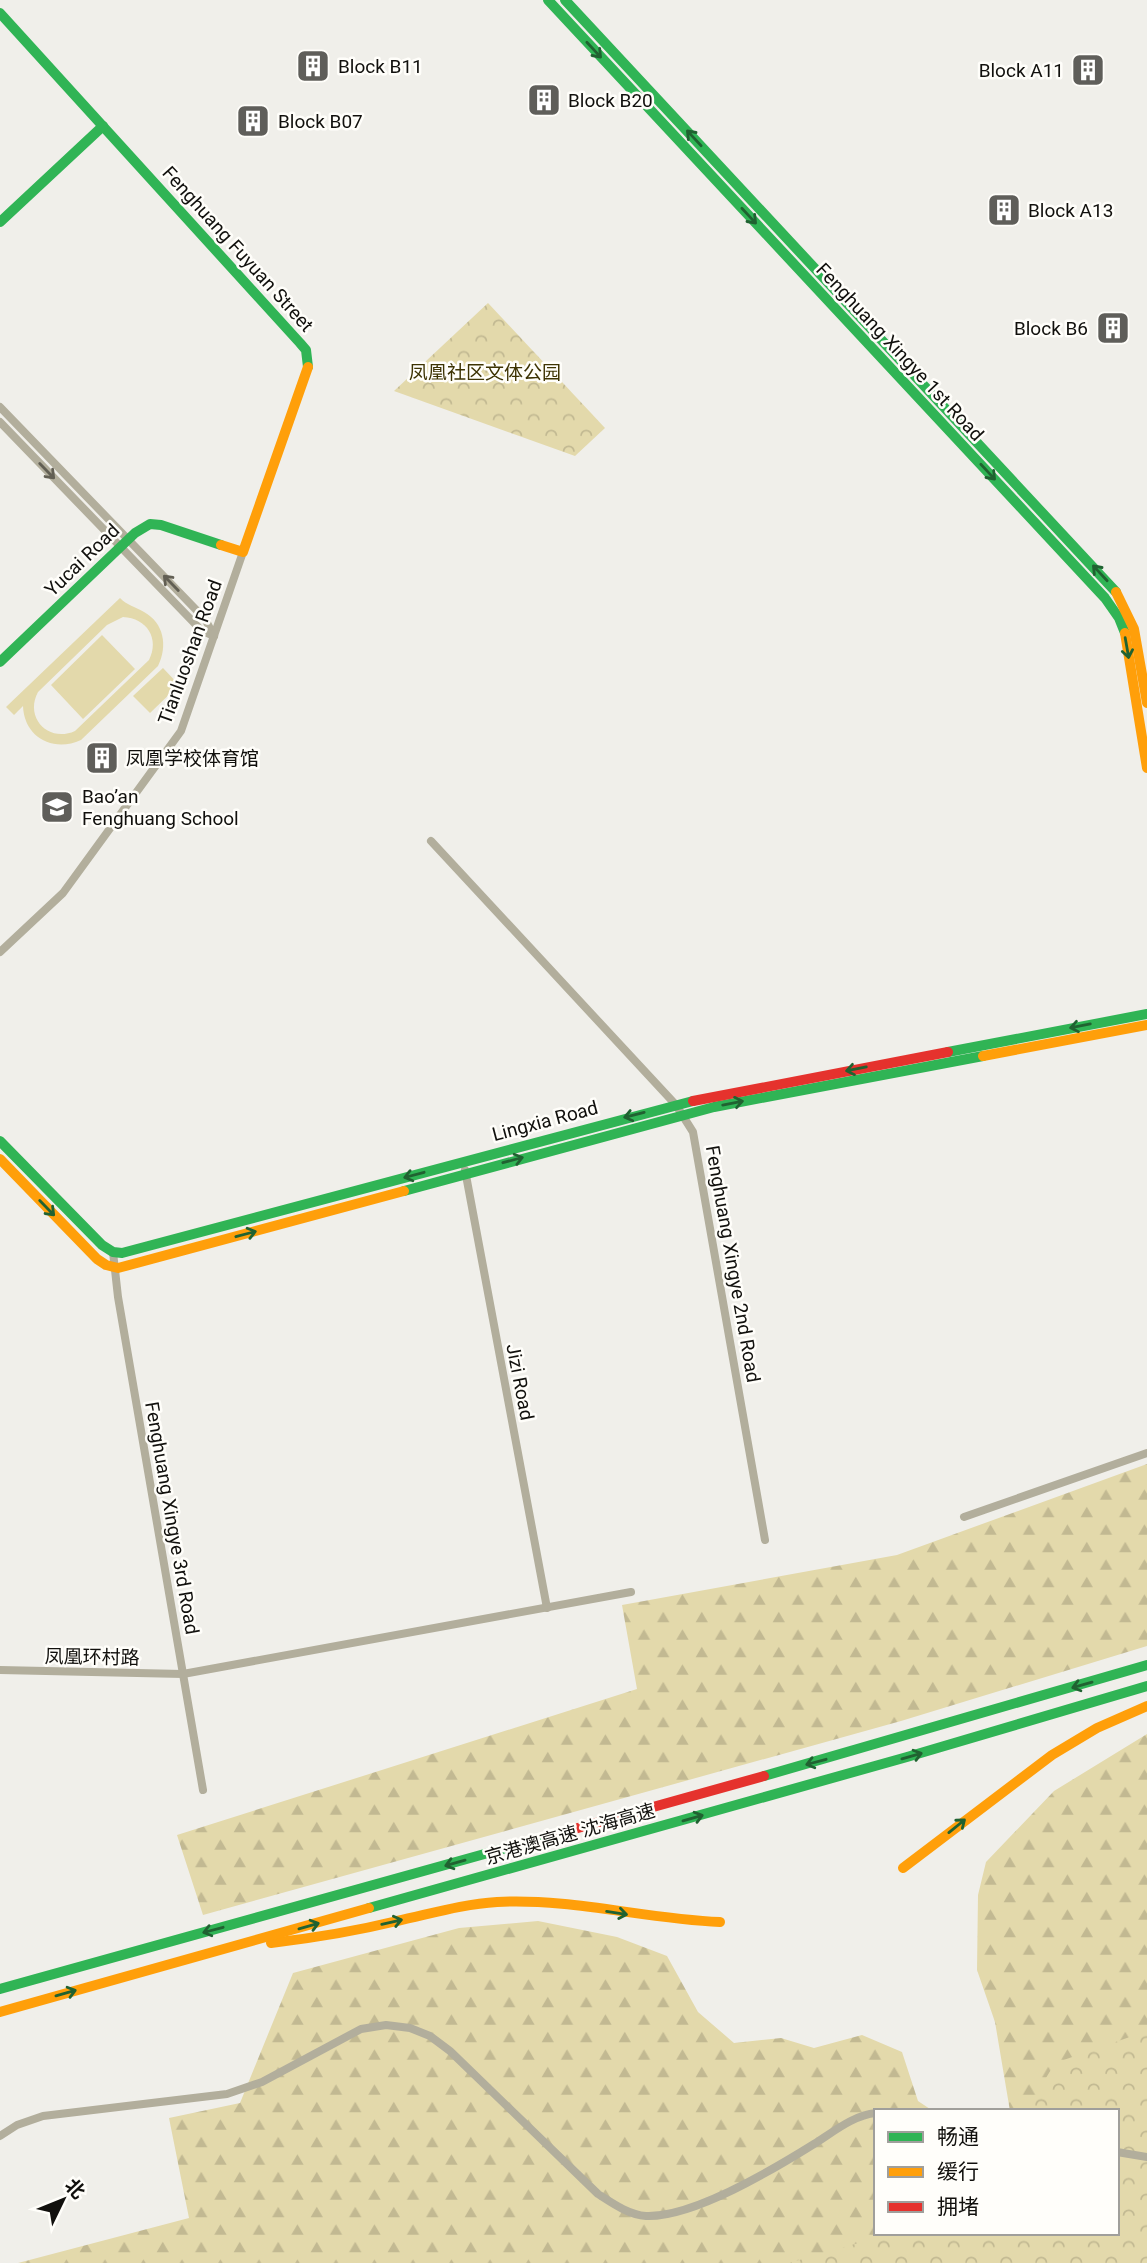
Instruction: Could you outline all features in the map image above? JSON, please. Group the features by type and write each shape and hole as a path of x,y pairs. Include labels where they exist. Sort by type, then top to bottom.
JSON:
{"main road":[{"name":"Fenghuang Xingye 1st Road","path":"548,0 1105,598 1123,628 1147,768"},
{"name":"Fenghuang Xingye 1st Road","path":"565,0 1114,589 1123,600 1133,624 1147,703"},
{"name":"Fenghuang Fuyuan Street","path":"0,13 300,343 309,357 308,371 243,552"},
{"path":"0,222 103,126"},
{"name":"Yucai Road","path":"0,662 145,526 156,524 243,552"},
{"name":"Lingxia Road","path":"113,1252 139,1250 712,1096 1147,1014"},
{"name":"Lingxia Road","path":"114,1267 142,1262 684,1115 1147,1025"},
{"path":"0,1141 98,1242 113,1252"},
{"path":"0,1158 93,1255 106,1265 114,1267"},
{"name":"京港澳高速 沈海高速","path":"0,1989 892,1741 1147,1665"},
{"name":"京港澳高速 沈海高速","path":"0,2012 907,1757 1147,1686"},
{"path":"903,1868 1061,1747 1147,1706"},
{"path":"228,1948 324,1938 466,1905 495,1902 544,1902 636,1916 720,1922"}],"street":[{"path":"0,407 201,630 214,636"},
{"path":"0,422 124,543"},
{"name":"Tianluoshan Road","path":"0,952 63,893 181,731 243,552"},
{"name":"Fenghuang Xingye 2nd Road","path":"431,841 684,1115 696,1141 765,1540"},
{"name":"Jizi Road","path":"463,1162 547,1608"},
{"name":"Fenghuang Xingye 3rd Road","path":"113,1252 203,1790"},
{"path":"964,1517 1147,1453"},
{"name":"凤凰环村路","path":"0,1670 183,1674 631,1592"},
{"path":"0,2136 17,2125 43,2116 227,2094 262,2082 361,2029 386,2025 410,2028 430,2036 597,2194 644,2216 668,2214 697,2205 782,2163 852,2120 874,2114"},
{"path":"1119,2152 1147,2157"}],"green space":[{"name":"凤凰社区文体公园","path":"488,303 605,428 575,456 394,391"},
{"path":"120,598 151,617 160,629 163,651 158,666 81,740 60,745 42,740 29,726 23,706 14,715 6,707","holes":["123,617 131,618 145,626 152,637 149,660 75,731 65,734 48,731 37,719 34,711 38,692 107,625"]},
{"path":"102,635 135,669 83,719 51,685"},
{"path":"163,668 179,685 150,713 133,696"},
{"path":"1147,1464 1147,1646 901,1721 203,1915 177,1835 637,1689 622,1605 897,1555"},
{"path":"1147,1734 1147,2263 18,2263 189,2218 169,2118 240,2103 293,1973 459,1928 538,1921 617,1937 667,1956 698,2012 734,2043 781,2038 814,2048 862,2035 902,2052 918,2101 930,2109 874,2109 874,2235 1119,2235 1119,2109 1010,2109 995,2022 977,1970 978,1895 986,1862 1054,1791"},
{"path":"1147,2031 1147,2263 789,2263 886,2235 1119,2235 1119,2109 1027,2109 1055,2063"}],"traffic: fast":[{"path":"548,0 1105,598 1119,618 1125,633"},
{"path":"565,0 1116,592"},
{"path":"0,13 300,343 306,350 308,367"},
{"path":"0,222 103,126"},
{"path":"0,662 135,533 150,524 161,525 221,545"},
{"path":"948,1052 1147,1014"},
{"path":"404,1191 714,1107 983,1056"},
{"path":"0,1141 102,1245 113,1252 122,1253 693,1101"},
{"path":"764,1776 1147,1665"},
{"path":"369,1908 907,1757 1147,1686"},
{"path":"0,1989 560,1833"}],"traffic: slow":[{"path":"221,545 243,552 308,367"},
{"path":"1116,592 1134,629 1147,703"},
{"path":"1125,633 1147,768"},
{"path":"983,1056 1147,1025"},
{"path":"0,1159 97,1259 118,1268 404,1191"},
{"path":"903,1868 1052,1755 1097,1728 1147,1706"},
{"path":"271,1943 350,1931 459,1907 497,1902 553,1903 720,1922"},
{"path":"0,2012 369,1908"}],"traffic: jam":[{"path":"693,1101 948,1052"},
{"path":"560,1833 764,1776"}],"place":[{"name":"Block B11","path":"313,66"},
{"name":"Block A11","path":"1088,70"},
{"name":"Block B20","path":"544,100"},
{"name":"Block B07","path":"253,121"},
{"name":"Block A13","path":"1004,210"},
{"name":"Block B6","path":"1113,328"},
{"name":"凤凰学校体育馆","path":"102,758"},
{"name":"Bao’an Fenghuang School","path":"57,807"}]}
